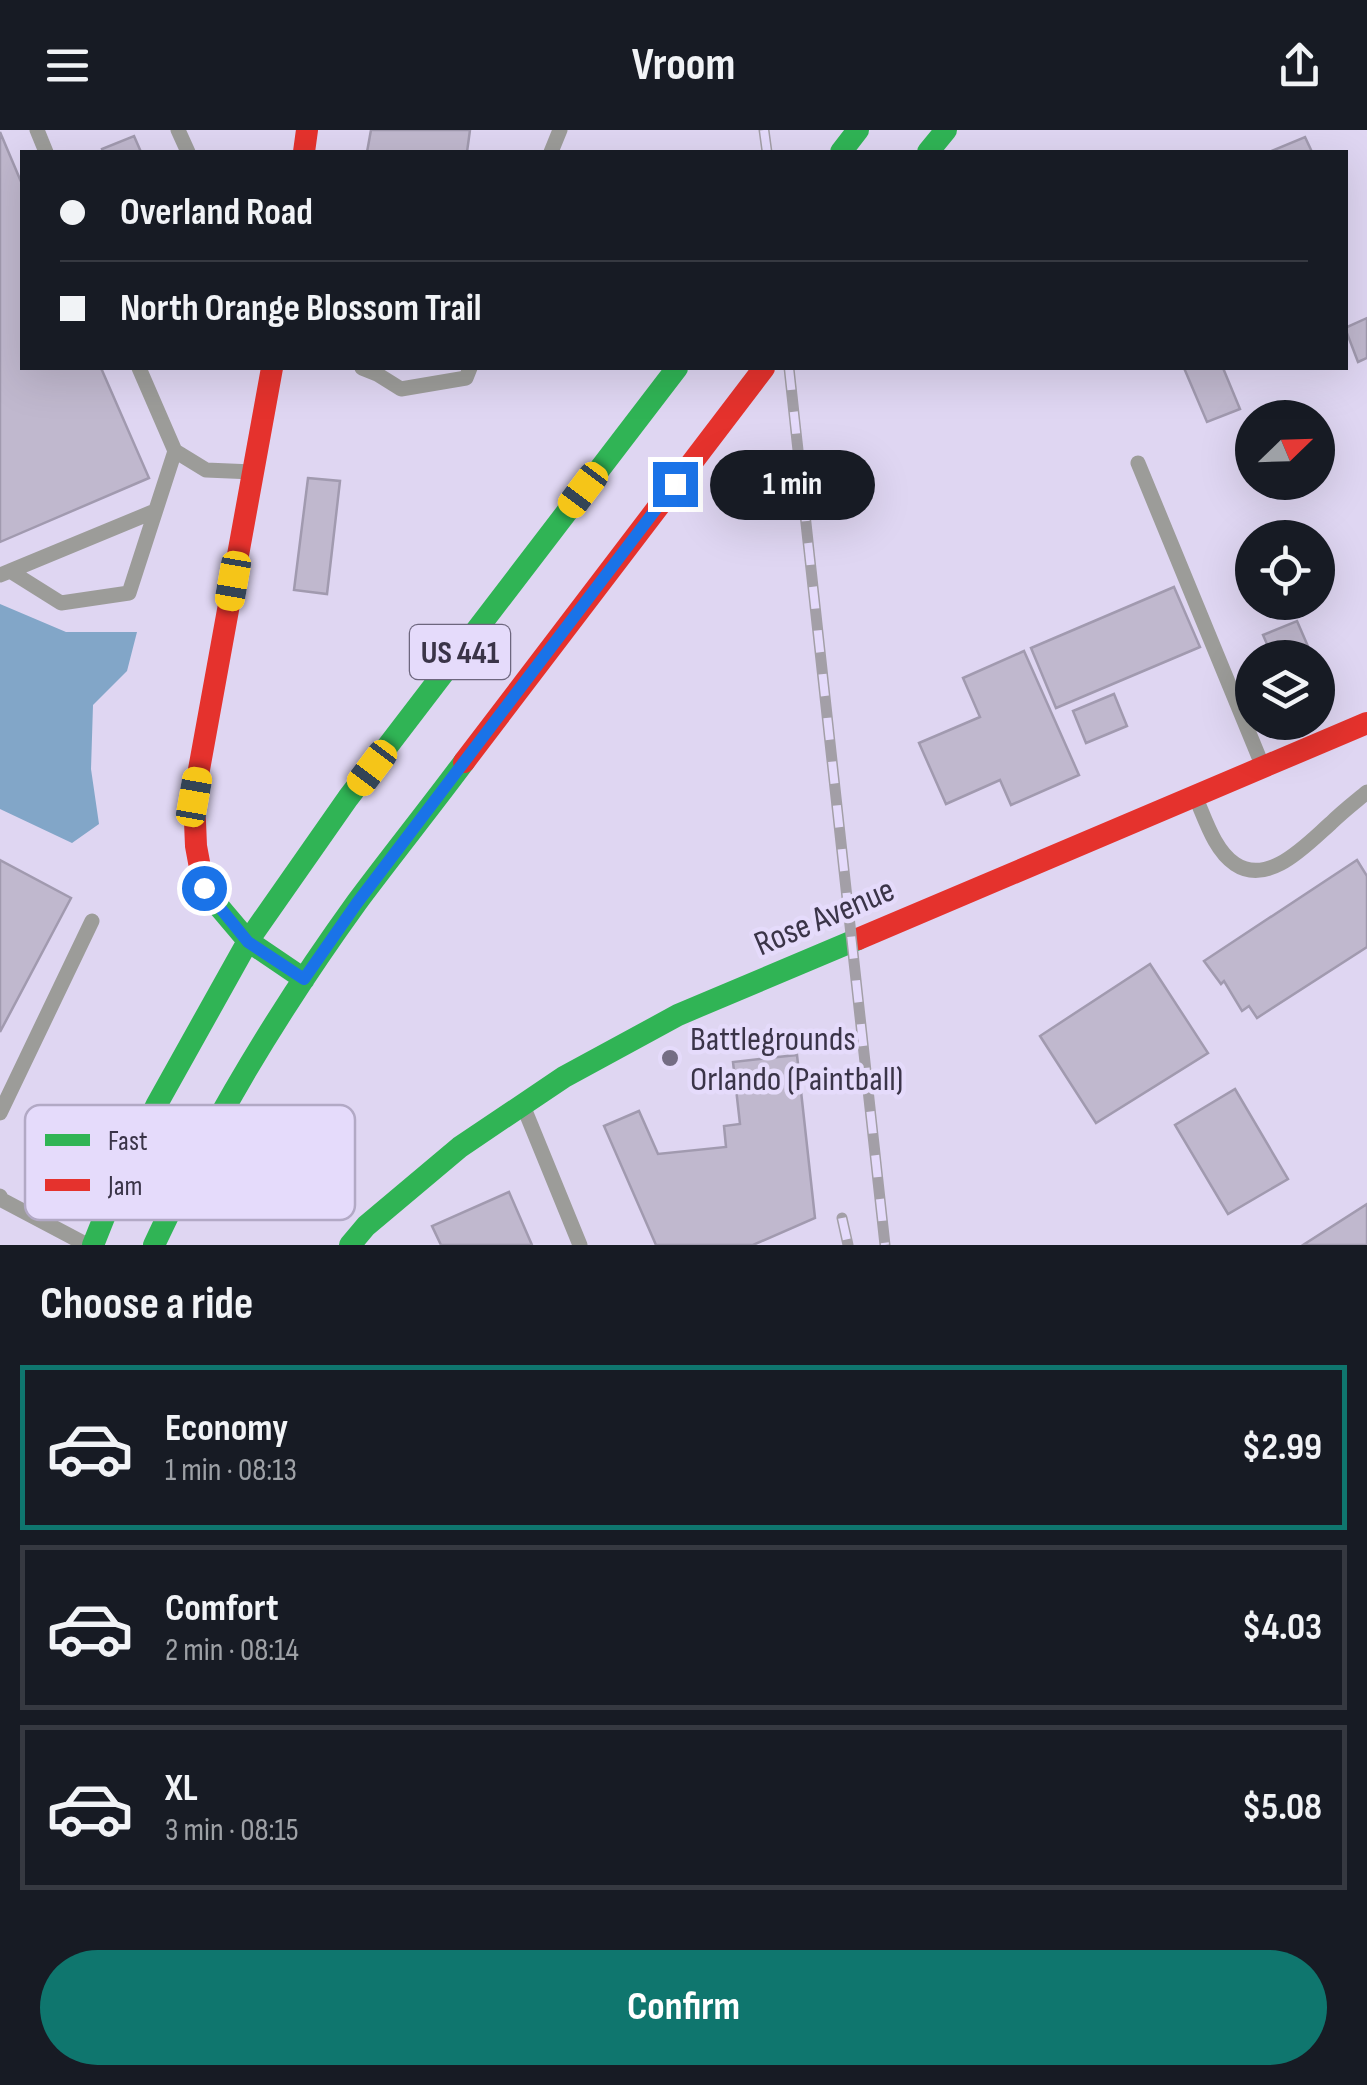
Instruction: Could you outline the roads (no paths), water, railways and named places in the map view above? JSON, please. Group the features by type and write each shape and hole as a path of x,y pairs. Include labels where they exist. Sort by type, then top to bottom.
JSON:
{"main road":[{"path":"843,150 858,130"},
{"path":"930,150 946,130"},
{"path":"272,370 194,797 196,846 204,888 248,942 304,979"},
{"name":"US 441","path":"156,1105 248,942 348,798 675,370"},
{"name":"US 441","path":"227,1105 304,979 357,903 762,370"},
{"name":"Rose Avenue","path":"350,1245 366,1226 460,1147 564,1077 678,1015 1367,722"},
{"name":"US 441","path":"90,1245 102,1220"},
{"name":"US 441","path":"154,1245 166,1220"}],"lane":[{"path":"140,370 175,451 206,470 253,472"},
{"path":"367,370 401,388 466,378 469,370"},
{"path":"5,573 61,603 129,593 175,451"},
{"path":"1138,464 1263,767"},
{"path":"5,573 155,511"},
{"path":"1195,796 1218,844 1235,864 1262,870 1280,864 1306,846 1367,792"},
{"path":"0,1113 92,920"},
{"path":"523,1104 580,1245"},
{"path":"0,1196 25,1212"},
{"path":"41,1220 90,1245"}],"water":[{"path":"0,604 66,632 137,632 127,671 93,705 91,769 99,824 72,843 0,809"}],"railway":[{"path":"764,130 767,150"},
{"path":"789,370 885,1245"},
{"path":"842,1218 848,1245"}],"place":[{"name":"Battlegrounds Orlando (Paintball)","path":"670,1058"}]}
